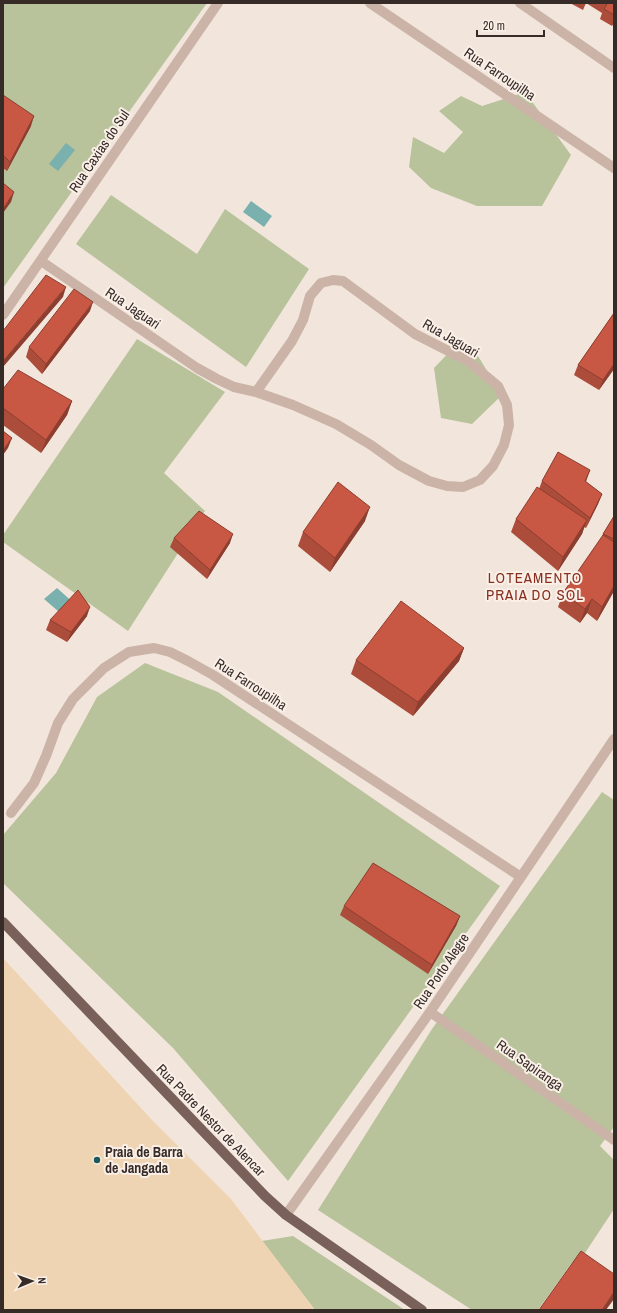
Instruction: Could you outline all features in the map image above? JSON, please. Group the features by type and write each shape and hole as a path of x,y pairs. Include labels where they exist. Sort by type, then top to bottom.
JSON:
{"main road":[{"name":"Rua Padre Nestor de Alencar","path":"3,922 265,1196 286,1215 422,1310"}],"street":[{"name":"Rua Caxias do Sul","path":"3,315 41,262 218,3"},
{"name":"Rua Farroupilha","path":"370,3 614,168"},
{"path":"520,3 614,68"},
{"name":"Rua Jaguari","path":"41,262 197,368 228,384 293,405 336,424 371,445 399,465 429,481 447,486 463,487 480,480 493,466 504,445 509,425 507,405 498,386 468,362 415,334 343,281 333,280 321,283 310,296 303,320 292,341 256,392"},
{"name":"Rua Farroupilha","path":"12,813 34,783 58,723 73,699 104,668 129,652 154,648 176,655 213,675 521,877"},
{"name":"Rua Porto Alegre","path":"286,1215 430,1012 614,739"},
{"name":"Rua Sapiranga","path":"430,1012 614,1140"}],"green space":[{"path":"3,3 207,3 3,288"},
{"path":"525,92 571,155 542,206 477,206 431,188 409,167 413,137 444,153 463,132 439,111 461,96 482,106"},
{"path":"111,195 197,254 225,209 309,269 246,367 76,244"},
{"path":"137,339 225,392 164,473 205,511 128,631 3,542 3,535"},
{"path":"457,344 473,348 502,395 472,424 441,418 434,368"},
{"path":"145,663 218,692 500,886 288,1181 173,1048 3,883 3,835 56,773 97,697"},
{"path":"602,792 614,800 614,1127 600,1146 614,1160 614,1209 585,1253 571,1264 538,1310 472,1310 318,1210 432,1029"},
{"path":"293,1236 405,1310 315,1310 262,1241"}],"sand":[{"name":"Praia de Barra de Jangada","path":"3,958 153,1121 231,1199 315,1310 3,1310"}],"water":[{"path":"66,143 75,150 58,171 49,164"},
{"path":"251,201 272,216 264,227 243,212"},
{"path":"57,588 76,605 65,617 44,599"}],"building":[{"path":"605,3 614,3 614,15 604,9 607,4"},
{"path":"3,95 34,116 10,162 3,155"},
{"path":"3,183 14,192 3,209"},
{"path":"46,275 66,287 3,360 3,331"},
{"path":"74,289 93,302 46,364 29,347"},
{"path":"614,313 614,364 603,380 578,365"},
{"path":"18,370 72,401 46,440 3,408 3,389"},
{"path":"3,431 12,438 3,450"},
{"path":"558,452 590,470 585,481 602,494 590,518 542,481"},
{"path":"338,482 370,507 335,558 303,532"},
{"path":"537,487 587,520 563,557 516,519"},
{"path":"199,511 233,534 210,570 174,538"},
{"path":"614,516 614,539 603,534"},
{"path":"603,535 614,542 614,586 602,607 592,599 585,609 563,593"},
{"path":"78,590 90,607 71,632 50,620"},
{"path":"401,601 464,648 418,702 356,660"},
{"path":"373,863 460,916 432,965 344,906"},
{"path":"581,1251 614,1274 614,1292 602,1310 539,1310"}],"place":[{"name":"Praia de Barra de Jangada","path":"97,1160"}],"district":[{"name":"LOTEAMENTO PRAIA DO SOL","path":"535,586"}]}
